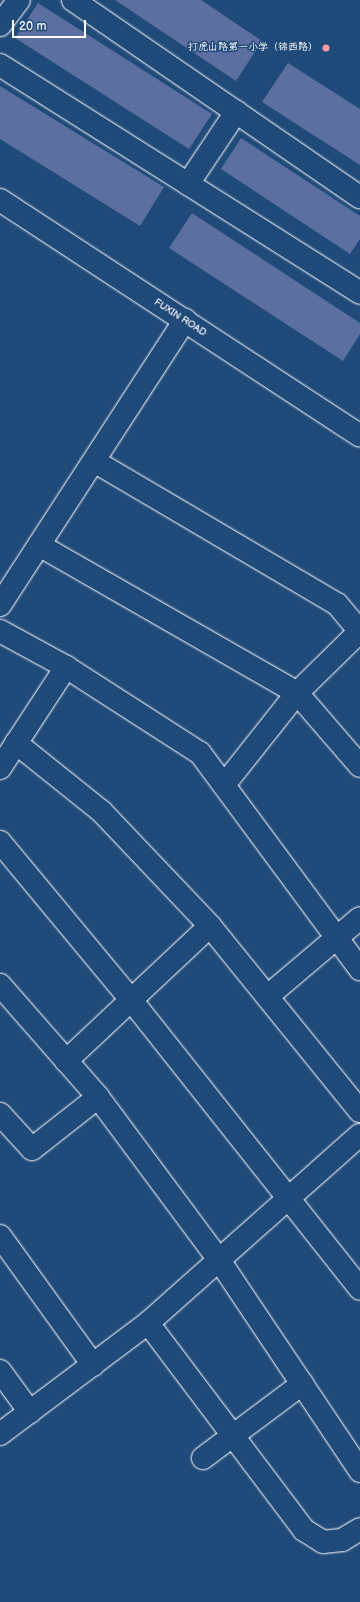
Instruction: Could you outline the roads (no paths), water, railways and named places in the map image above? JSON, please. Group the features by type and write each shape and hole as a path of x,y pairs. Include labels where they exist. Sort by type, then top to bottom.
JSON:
{"street":[{"path":"0,25 19,0"},
{"path":"72,0 360,197"},
{"path":"0,65 188,184 358,287"},
{"path":"188,184 236,112"},
{"name":"FUXIN ROAD","path":"0,200 359,432"},
{"path":"0,605 185,320"},
{"path":"94,462 337,604 360,631 297,693 224,785"},
{"path":"39,545 297,693 360,766"},
{"path":"0,631 66,667 200,753 360,969"},
{"path":"0,768 66,667"},
{"path":"16,743 102,812 210,926 268,995 360,1110"},
{"path":"0,842 132,1001 290,1198 360,1290"},
{"path":"268,995 360,918"},
{"path":"66,1061 132,1001 210,926"},
{"path":"0,985 98,1097 220,1260 302,1384 357,1460"},
{"path":"0,1114 32,1149 98,1097"},
{"path":"0,1434 148,1323 290,1198 357,1144"},
{"path":"0,1238 93,1365"},
{"path":"148,1323 232,1437 304,1530 323,1542 342,1540 360,1529"},
{"path":"0,1371 30,1412"},
{"path":"203,1458 302,1384"}],"place":[{"name":"打虎山路第一小学（锦西路）","path":"326,48"}]}
